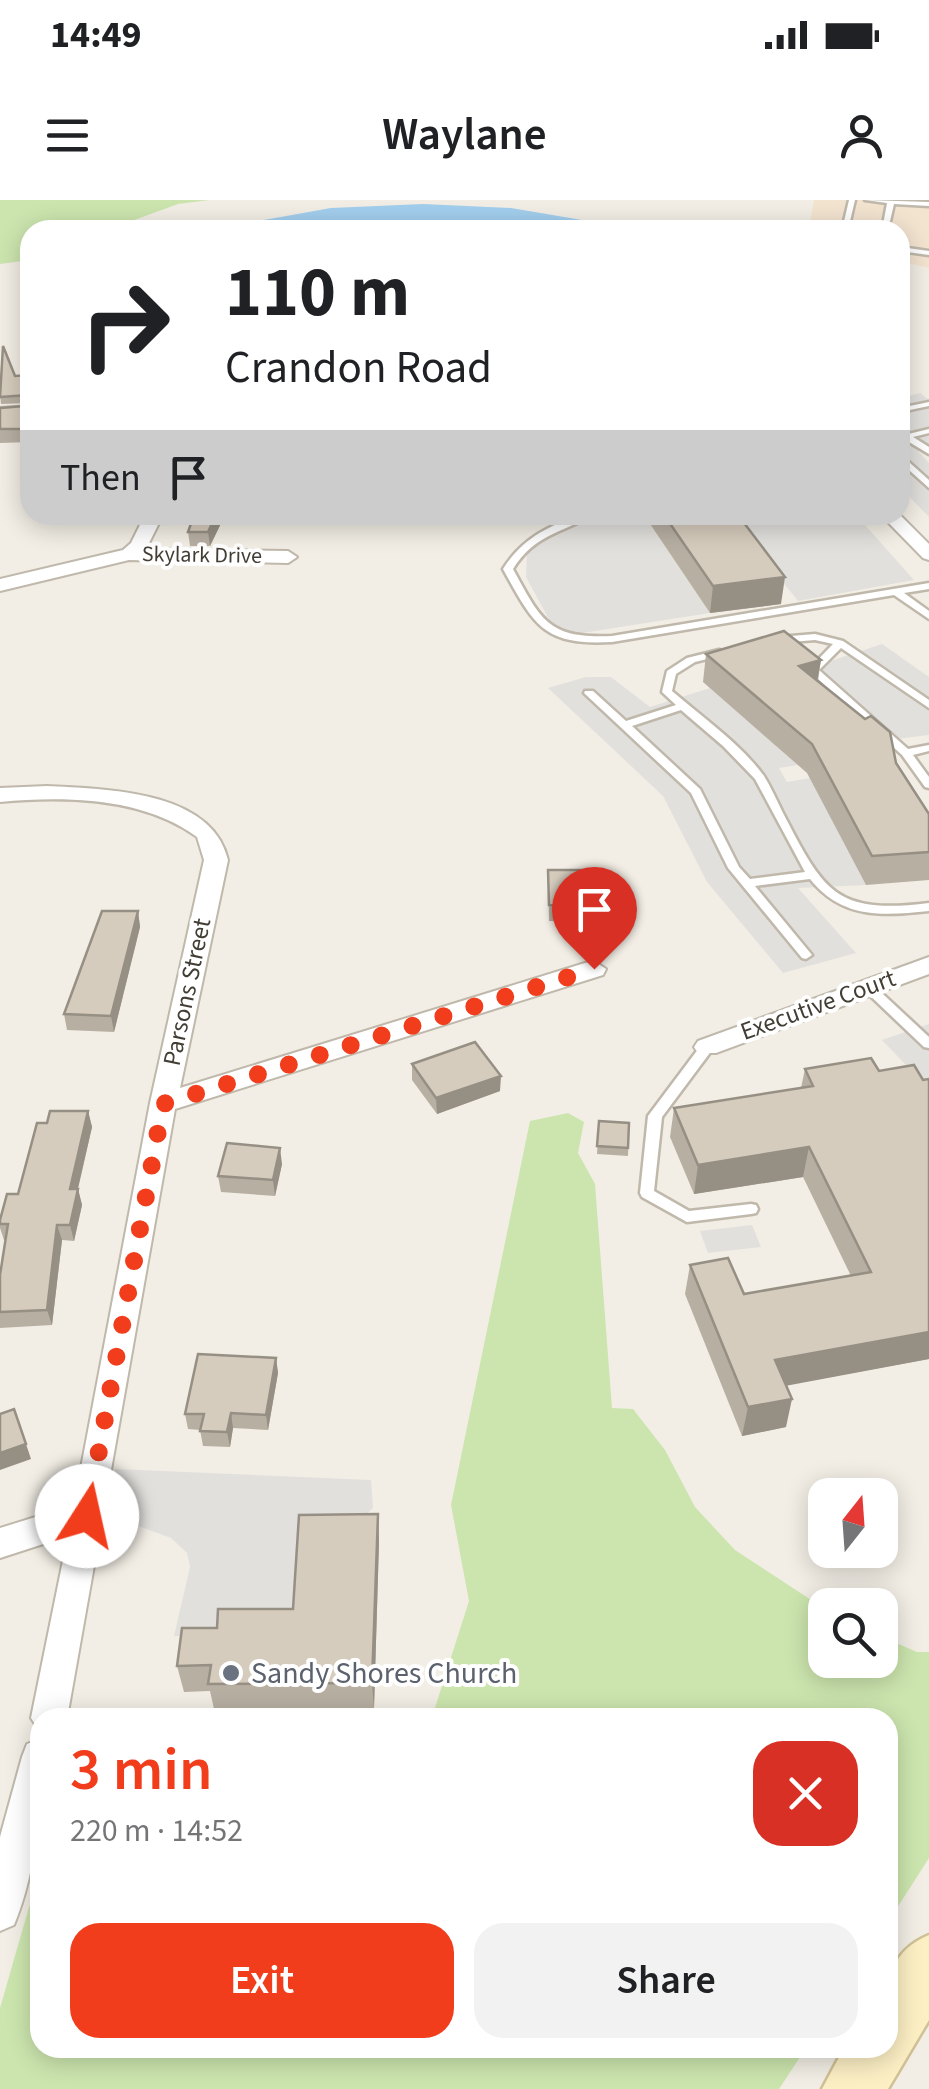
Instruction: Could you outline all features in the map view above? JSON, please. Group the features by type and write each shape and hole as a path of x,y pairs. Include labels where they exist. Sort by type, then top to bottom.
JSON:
{"main road":[{"path":"898,2015 929,1964"},
{"path":"853,2089 872,2058"}],"street":[{"path":"130,554 149,525"},
{"path":"902,525 924,543"},
{"name":"Skylark Drive","path":"0,585 130,554 288,557"},
{"name":"Parsons Street","path":"0,795 50,791 132,802 192,822 214,846 216,860 163,1104 51,1708"},
{"name":"Executive Court","path":"707,1046 929,965"},
{"path":"163,1104 594,969"},
{"path":"0,1543 87,1516"},
{"path":"0,1911 30,1796"}],"lane":[{"path":"868,200 929,204"},
{"path":"910,467 929,486"},
{"path":"559,525 518,551 508,569 539,624 561,638 582,642 929,586"},
{"path":"896,592 929,616"},
{"path":"765,641 815,637 840,643 929,705"},
{"path":"840,643 813,670 906,753 929,786"},
{"path":"728,651 691,660 671,673 668,692 759,777 810,875 826,894 852,908 929,907"},
{"path":"589,693 696,791 734,868 806,955"},
{"path":"625,726 683,706"},
{"path":"906,753 929,748"},
{"path":"748,883 810,875"},
{"path":"867,986 929,1044"},
{"path":"707,1046 655,1116 647,1193 686,1217 751,1209"}],"shaded area":[{"path":"814,200 929,200 929,268 910,263 910,220 811,220"},
{"path":"920,393 929,400 929,445 918,451 929,463 929,517 910,497 910,396"},
{"path":"578,525 651,525 710,613 576,634 551,623 526,577 527,550"},
{"path":"737,525 865,525 914,580 798,601"},
{"path":"882,644 929,677 929,735 865,743 800,671"},
{"path":"586,677 611,677 650,707 710,688 798,765 779,768 787,782 810,778 866,885 798,888 856,953 783,973 707,882 663,796 548,688"},
{"path":"929,1024 929,1089 882,1040"},
{"path":"752,1225 761,1247 708,1253 700,1231"},
{"path":"115,1469 371,1480 373,1508 347,1532 296,1635 174,1636 190,1567 187,1553 171,1538 130,1523 105,1524"}],"green space":[{"path":"0,200 209,200 178,204 134,220 20,220 20,261 0,264"},
{"path":"568,1113 584,1122 578,1153 595,1184 612,1408 633,1409 665,1450 695,1507 735,1550 808,1598 808,1678 898,1678 898,1644 917,1652 929,1652 929,1858 898,1906 898,1708 435,1708 469,1601 451,1505 530,1121"},
{"path":"30,1904 30,2058 799,2058 779,2089 0,2089 0,2008"}],"water":[{"path":"423,204 511,208 582,220 264,220 331,208"}],"building":[{"path":"3,346 15,376 20,376 20,396 0,397"},
{"path":"20,406 20,429 0,429 0,408"},
{"path":"190,525 211,525 208,532 188,532"},
{"path":"671,525 746,525 785,577 713,586"},
{"path":"784,631 821,660 799,666 865,719 871,716 890,732 896,763 929,814 929,852 872,856 812,744 706,654"},
{"path":"548,870 584,870 586,906 549,905"},
{"path":"102,911 138,911 111,1016 64,1014"},
{"path":"475,1042 501,1076 436,1098 412,1064"},
{"path":"871,1058 879,1071 914,1065 923,1080 929,1079 929,1332 775,1360 792,1399 748,1407 690,1265 728,1258 744,1294 871,1272 809,1147 698,1165 674,1108 813,1086 805,1069"},
{"path":"50,1111 88,1111 70,1189 78,1189 70,1225 57,1225 47,1310 0,1312 0,1275 8,1224 0,1224 0,1220 7,1194 18,1194 37,1123 47,1123"},
{"path":"599,1121 629,1123 628,1148 597,1146"},
{"path":"227,1143 280,1148 273,1180 218,1176"},
{"path":"198,1354 276,1358 266,1415 231,1413 227,1432 200,1431 204,1414 185,1414"},
{"path":"14,1409 26,1444 0,1453 0,1414"},
{"path":"378,1514 372,1683 208,1684 211,1665 177,1666 182,1628 217,1628 218,1609 293,1609 299,1515"}],"place":[{"name":"Sandy Shores Church","path":"231,1673"}],"route":[{"path":"87,1516 163,1104 594,969"}]}
